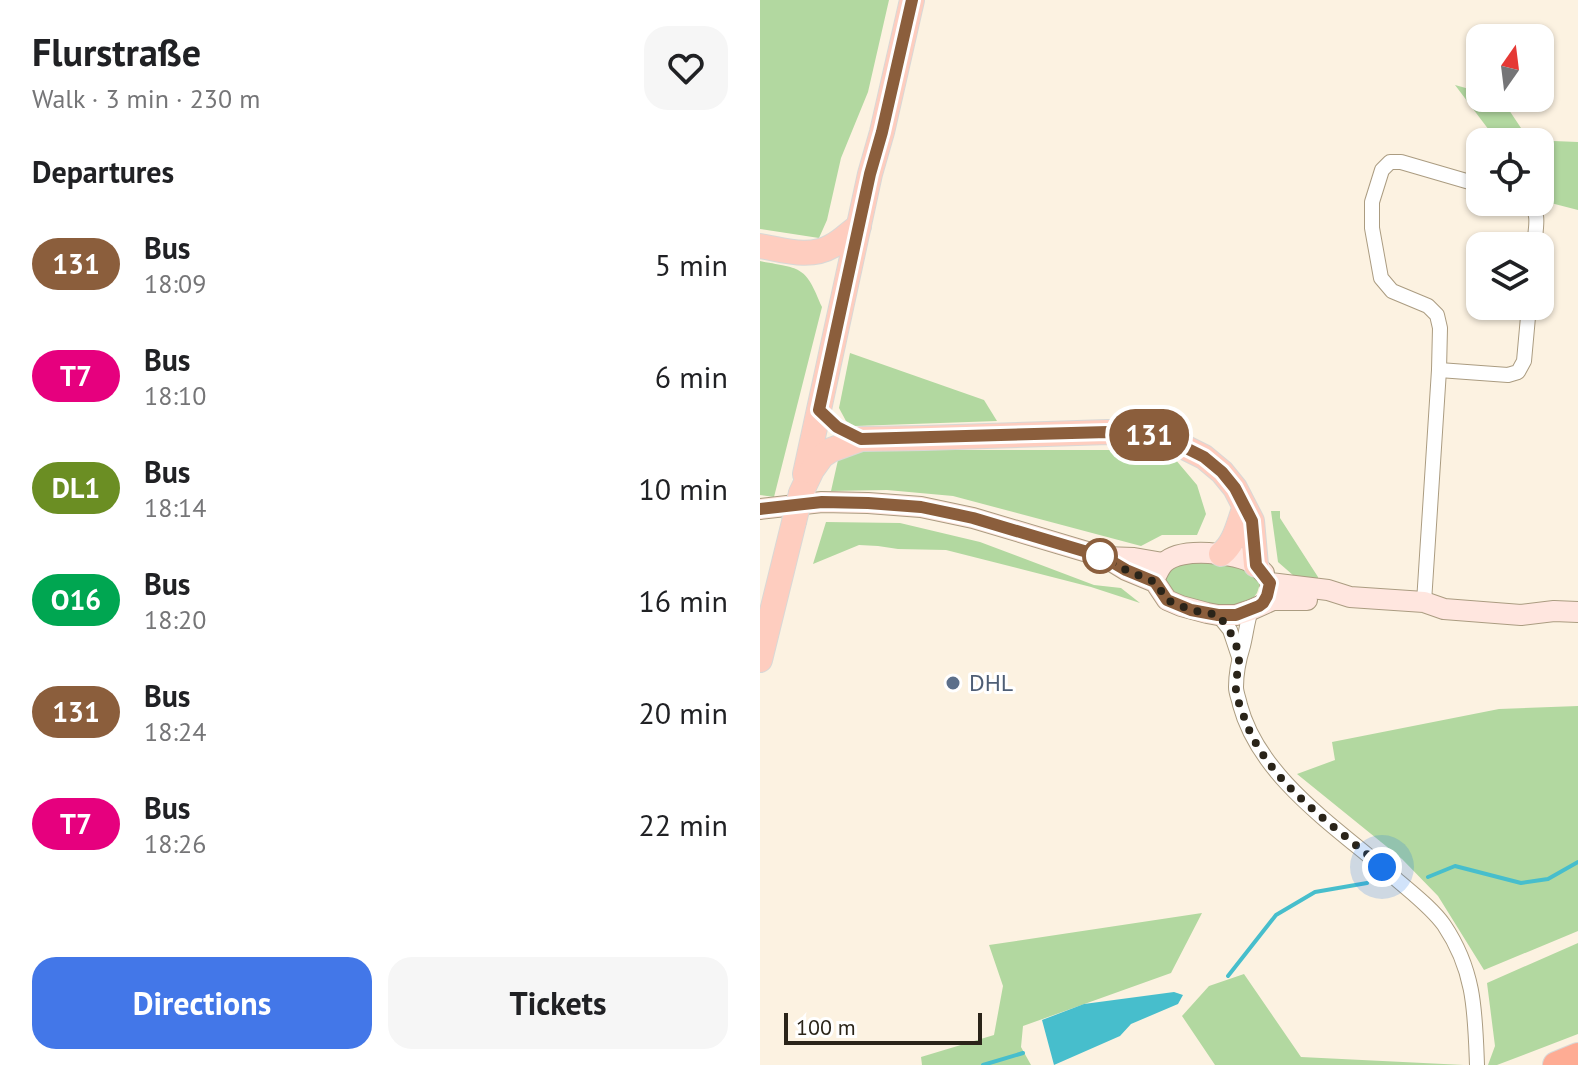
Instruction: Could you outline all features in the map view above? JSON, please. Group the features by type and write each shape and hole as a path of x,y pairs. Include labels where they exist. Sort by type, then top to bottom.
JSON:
{"highway":[{"path":"1556,1065 1578,1056"}],"main road":[{"path":"760,660 801,493 870,174 912,0"},
{"path":"760,246 803,254 821,251 833,246 859,226"},
{"path":"803,254 828,271 846,291"},
{"path":"819,410 837,427 861,439"},
{"path":"801,493 822,456 861,439 1108,432 1139,433 1172,441 1204,457 1222,472 1235,488 1252,521 1263,574 1257,607"},
{"path":"760,509 822,502 868,503 921,507 973,518 1104,557 1134,558 1159,572 1167,600 1191,610 1218,615 1236,615 1284,599 1327,601 1350,597 1424,602 1447,598 1521,602 1554,611 1578,612"},
{"path":"1221,554 1234,539 1244,509"},
{"path":"1159,572 1184,555 1221,554 1263,574 1350,597"}],"street":[{"path":"1424,602 1440,328 1437,315 1428,306 1392,291 1381,278 1372,228 1372,202 1382,170 1390,162 1401,162 1466,181"},
{"path":"1439,370 1508,375 1518,372 1524,361 1528,320"},
{"path":"1257,607 1246,626 1236,689 1255,743 1276,772 1306,803 1442,923 1456,946 1471,982 1477,1065"},
{"path":"1218,615 1230,630 1239,658"}],"green space":[{"path":"760,0 889,0 868,92 841,158 827,220 819,238 760,229"},
{"path":"1455,85 1466,88 1466,100"},
{"path":"1475,112 1510,112 1521,128 1487,128"},
{"path":"1554,141 1578,142 1578,210 1554,204"},
{"path":"760,261 800,271 811,283 822,307 774,497 760,495"},
{"path":"850,353 984,400 997,421 855,426 846,421 839,408"},
{"path":"858,450 1130,450 1175,459 1197,485 1206,514 1197,535 1162,535 1141,546 953,496 887,490 831,491 838,460"},
{"path":"1271,511 1280,511 1280,518 1318,577 1318,582 1294,576 1278,562"},
{"path":"826,522 900,523 980,542 1094,585 1121,588 1140,603 1091,587 946,550 859,545 813,564"},
{"path":"1206,561 1235,563 1259,579 1257,593 1251,601 1224,608 1179,596 1164,585 1164,571 1174,566"},
{"path":"1578,706 1578,931 1484,970 1438,896 1402,859 1297,774 1335,760 1332,742 1499,709"},
{"path":"1202,913 1171,973 1023,1026 1021,1047 1031,1065 922,1065 921,1057 994,1035 1003,986 989,945"},
{"path":"1578,943 1578,1034 1497,1065 1488,1065 1495,1046 1487,983"},
{"path":"1244,974 1301,1057 1464,1065 1215,1065 1182,1016 1209,986"}],"water":[{"path":"1174,992 1183,995 1178,1004 1131,1024 1120,1036 1054,1065 1042,1020 1084,1004"}],"waterway":[{"path":"1428,877 1455,866 1521,883 1548,879 1578,862"},
{"path":"1228,976 1276,915 1315,892 1367,883"},
{"path":"983,1065 1023,1053"}],"bus line":[{"name":"131","path":"760,509 822,502 921,507 973,518 1104,557 1155,582 1167,600 1191,610 1236,615 1259,606 1267,596 1270,583 1256,565 1252,521 1235,488 1204,457 1172,441 1139,433 1108,432 861,439 837,427 819,410 870,174 912,0"}],"place":[{"name":"DHL","path":"953,683"}],"route":[{"path":"1100,556 1155,582 1167,600 1191,610 1218,615 1230,630 1239,658 1236,689 1255,743 1276,772 1306,803 1382,867"}]}
